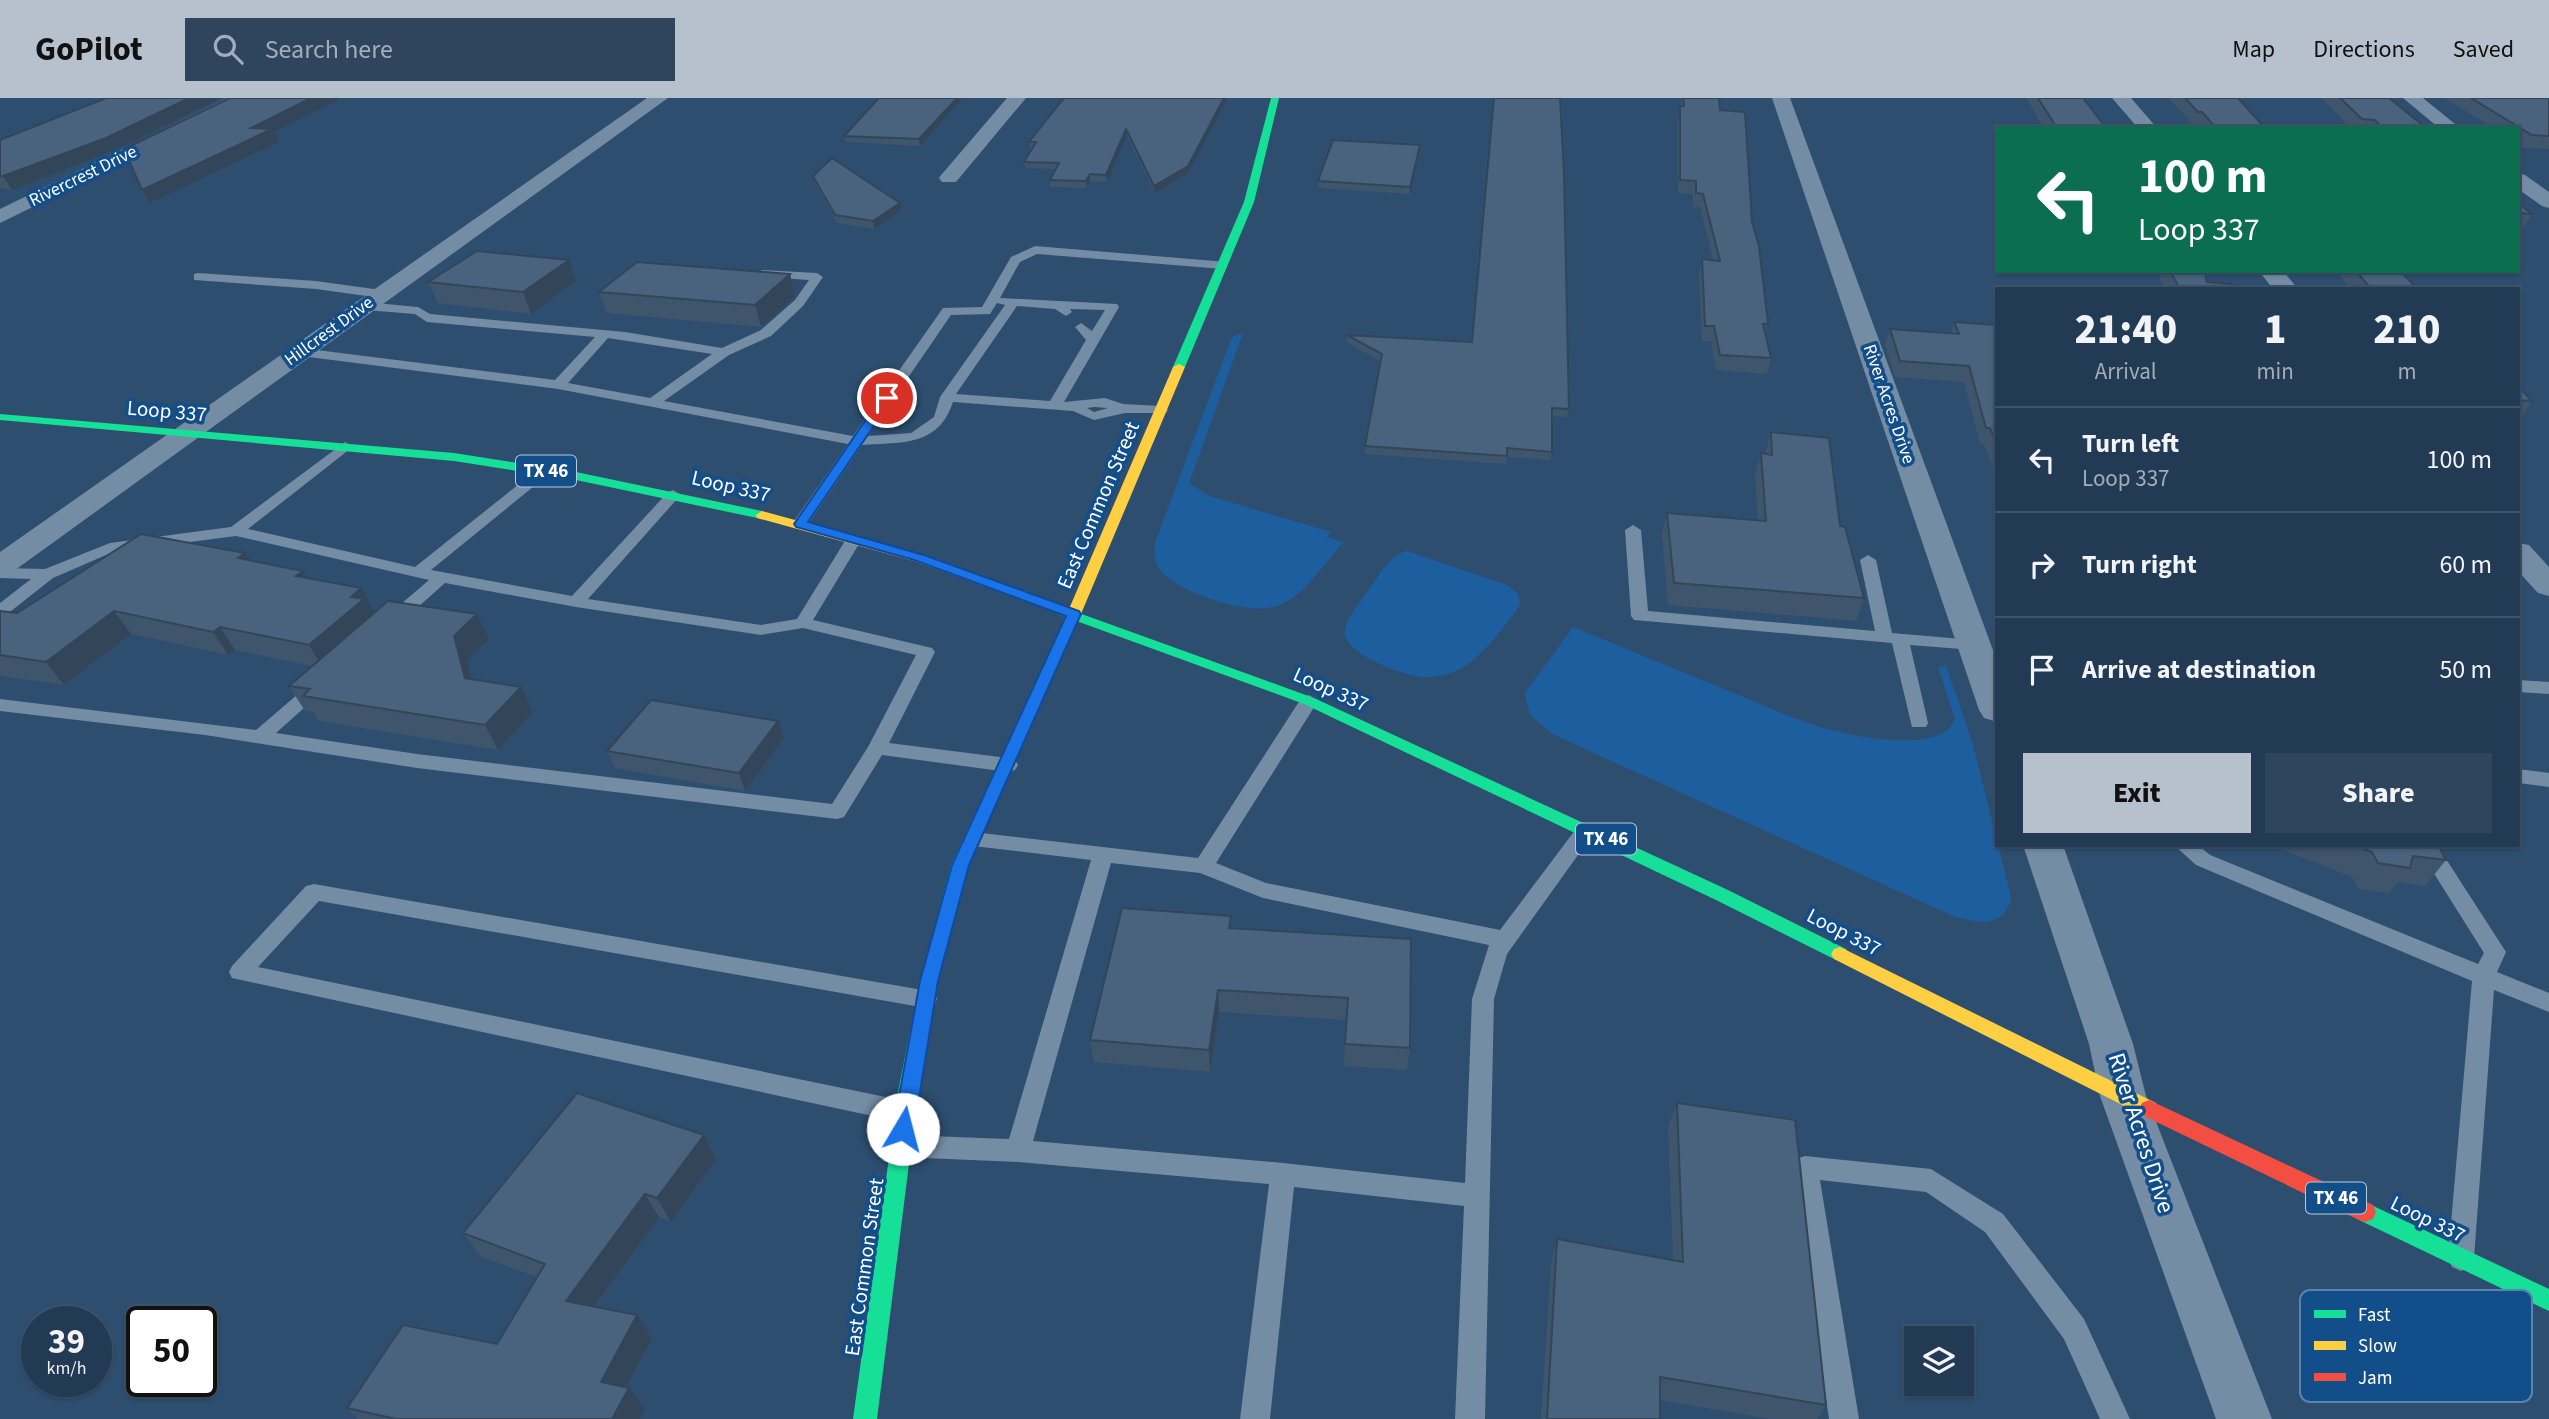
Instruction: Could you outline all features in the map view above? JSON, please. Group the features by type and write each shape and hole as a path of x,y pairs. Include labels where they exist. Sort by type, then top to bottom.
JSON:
{"main road":[{"name":"East Common Street","path":"865,1419 905,1112 926,999 960,865 1074,614 1223,265 1252,191 1275,98"},
{"name":"Loop 337","path":"0,416 454,457 673,495 800,524 919,558 1309,701 1722,895 2123,1096 2528,1290"},
{"name":"Loop 337","path":"2532,1292 2549,1300"}],"street":[{"name":"Rivercrest Drive","path":"0,217 241,98"},
{"name":"Hillcrest Drive","path":"4,561 659,98"},
{"path":"949,178 1017,98"},
{"name":"River Acres Drive","path":"1781,98 1974,645 1992,685"},
{"path":"2121,98 2146,126"},
{"path":"2412,98 2448,126"},
{"path":"2520,180 2549,202"},
{"path":"2272,273 2284,287"},
{"path":"2520,554 2549,586"},
{"name":"River Acres Drive","path":"2044,847 2111,1044 2123,1096 2244,1419"}],"lane":[{"path":"800,524 947,310 985,311 1015,260 1035,250 1223,265"},
{"path":"652,403 724,352 766,333 799,303 817,277 748,271"},
{"path":"198,277 316,285 418,311 427,318 605,334 724,352"},
{"path":"992,300 1113,307 1055,405"},
{"path":"301,352 558,385 857,441 915,437 940,419 947,397 1014,301"},
{"path":"1059,304 1069,316"},
{"path":"1081,327 1093,339"},
{"path":"558,385 605,334"},
{"path":"947,397 1077,407 1090,402 1111,403 1120,409 1161,410"},
{"path":"236,531 345,446"},
{"path":"418,573 544,471"},
{"path":"576,602 673,495"},
{"path":"1633,530 1640,617 1974,645"},
{"path":"0,611 47,575 110,548 236,531 418,573 576,602 761,630 803,623 926,652 877,748 837,813 417,761 260,737 0,705"},
{"path":"803,623 854,539"},
{"path":"1868,560 1919,723"},
{"path":"4,561 47,575"},
{"path":"381,630 442,577"},
{"path":"260,737 331,675"},
{"path":"2520,686 2549,688"},
{"path":"1203,866 1309,701"},
{"path":"877,748 1007,765"},
{"path":"2520,776 2549,780"},
{"path":"1470,1419 1483,999 1497,951 1586,830"},
{"path":"972,839 1203,866 1263,890 1505,940"},
{"path":"2187,847 2203,860 2549,1003"},
{"path":"2427,847 2495,951 2484,977 2461,1258"},
{"path":"1018,1151 1102,855"},
{"path":"905,1112 240,972 314,892 926,999"},
{"path":"901,1146 1018,1151 1283,1174 1477,1196"},
{"path":"1844,1419 1805,1167 1931,1181 1994,1223 2074,1329 2115,1419"},
{"path":"1255,1419 1283,1174"}],"shaded area":[{"path":"1243,333 1189,483 1209,496 1331,532 1327,537 1343,542 1296,595 1277,606 1265,608 1233,605 1183,587 1161,571 1155,556 1156,540 1232,337"},
{"path":"1407,551 1507,585 1518,594 1520,605 1500,632 1475,658 1454,672 1426,677 1401,672 1362,654 1346,638 1345,629 1356,608 1386,566 1395,556"},
{"path":"1573,627 1806,722 1844,733 1880,739 1918,740 1947,730 1955,719 1938,667 1946,666 1972,741 1995,833 1995,847 1998,847 2011,897 2008,907 2003,914 1989,921 1980,922 1953,916 1552,734 1530,715 1525,693"}],"building":[{"path":"106,98 189,98 106,138 0,176 0,140"},
{"path":"230,98 311,98 251,128 272,129 142,190 124,149"},
{"path":"879,98 957,98 919,139 844,136"},
{"path":"1064,98 1224,98 1188,166 1154,186 1126,129 1106,175 1090,174 1086,181 1050,180 1059,163 1024,162 1036,142 1029,142"},
{"path":"1494,98 1560,98 1569,409 1552,408 1552,452 1507,448 1507,456 1365,446 1382,354 1347,335 1472,342"},
{"path":"1683,98 1719,98 1720,110 1745,112 1752,222 1759,246 1768,324 1763,324 1771,358 1720,355 1714,326 1705,326 1702,259 1720,261 1703,194 1696,193 1696,181 1680,180 1680,106 1684,106"},
{"path":"2038,98 2083,98 2104,126 2056,126"},
{"path":"2185,98 2238,98 2263,126 2214,126 2202,112 2198,112"},
{"path":"2340,98 2389,98 2424,126 2380,126 2375,120 2362,119"},
{"path":"2471,98 2549,98 2549,136 2532,135"},
{"path":"1333,140 1420,145 1410,187 1318,181"},
{"path":"832,158 900,203 873,221 835,215 813,176"},
{"path":"2520,205 2532,214 2520,213"},
{"path":"477,251 569,260 523,292 428,282"},
{"path":"637,262 790,274 755,305 599,292"},
{"path":"2171,273 2205,273 2207,282 2231,284 2233,287 2179,287"},
{"path":"2358,273 2403,273 2415,287 2369,287"},
{"path":"1954,322 1995,325 1995,440 1990,428 1986,428 1969,366 1900,361 1890,329 1959,334"},
{"path":"2520,388 2532,401 2520,400"},
{"path":"1771,432 1829,438 1840,526 1845,527 1864,598 1674,583 1667,513 1766,521 1761,453 1772,455"},
{"path":"141,534 245,553 238,558 303,571 296,576 361,588 351,597 364,599 309,645 220,627 213,632 114,611 46,662 0,655 0,611 17,613"},
{"path":"388,601 477,614 454,636 465,678 521,687 485,725 303,696 310,689 289,686"},
{"path":"651,700 778,721 739,773 607,751"},
{"path":"2359,847 2439,847 2446,860 2413,856 2410,868 2378,863 2372,852"},
{"path":"1122,908 1231,916 1229,928 1411,939 1410,1048 1345,1044 1348,998 1218,990 1209,1050 1090,1040"},
{"path":"577,1093 704,1135 657,1198 645,1194 566,1301 637,1315 601,1382 629,1388 612,1419 396,1419 347,1408 403,1325 497,1344 545,1264 463,1233"},
{"path":"1677,1103 1795,1120 1826,1405 1660,1377 1660,1419 1547,1419 1557,1239 1683,1262"}],"traffic: fast":[{"path":"1179,367 1249,202 1275,98"},
{"path":"0,417 454,457 576,476 762,515"},
{"path":"1065,612 1309,701 1722,895 1840,954"},
{"path":"865,1419 908,1092 929,981 960,865 991,796"},
{"path":"2365,1212 2528,1290"},
{"path":"2532,1292 2549,1300"}],"traffic: slow":[{"path":"991,796 1074,614 1179,367"},
{"path":"762,515 919,558 1065,612"},
{"path":"1840,954 2149,1109"}],"traffic: jam":[{"path":"2149,1109 2365,1212"}],"route":[{"path":"887,398 800,524 919,558 1074,614 960,865 929,981 903,1129"}]}
